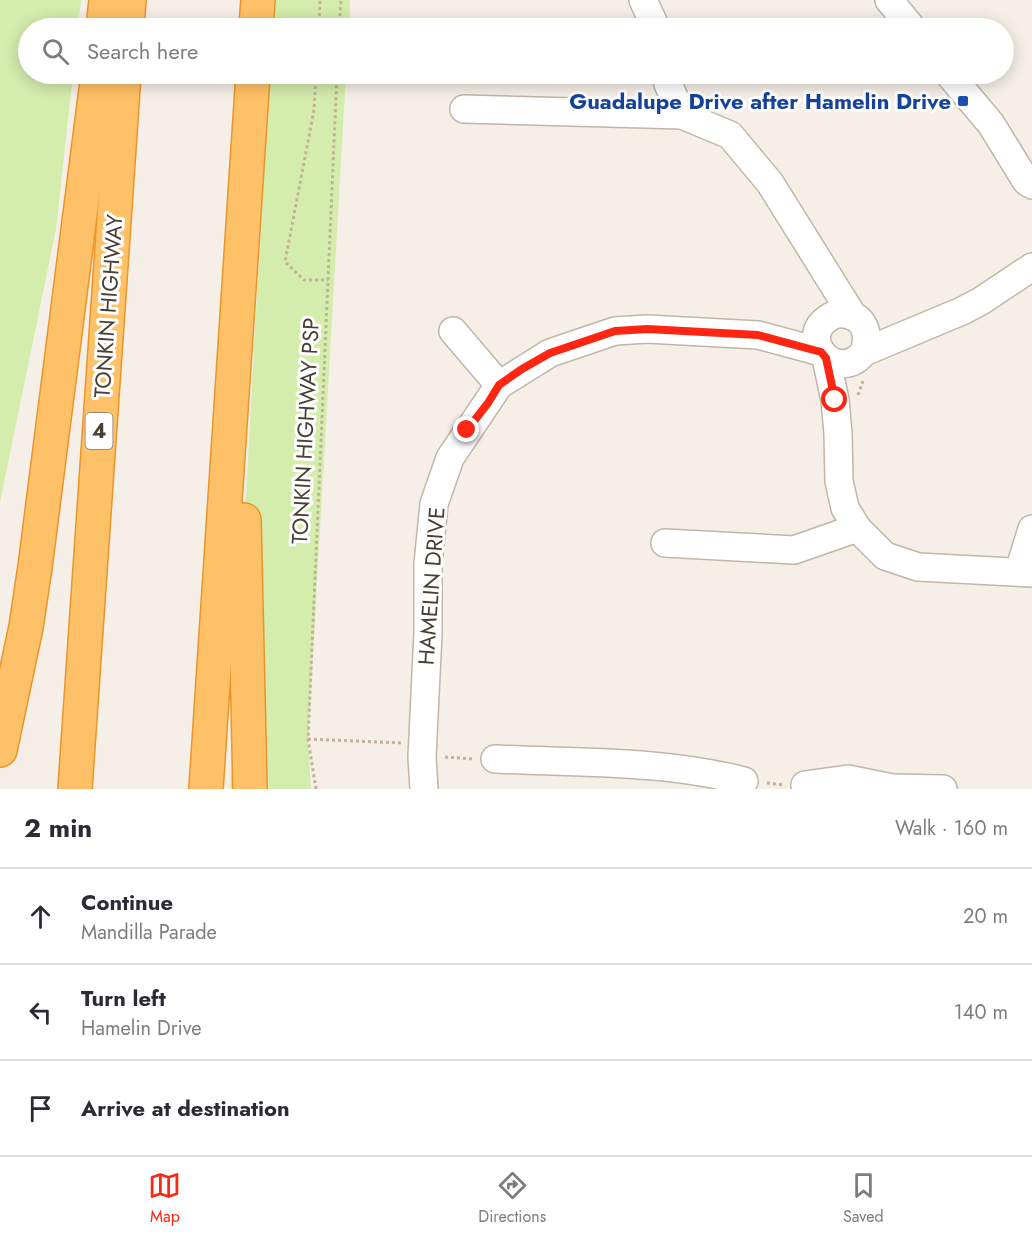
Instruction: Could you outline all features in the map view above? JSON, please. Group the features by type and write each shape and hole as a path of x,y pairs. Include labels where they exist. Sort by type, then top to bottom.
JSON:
{"highway":[{"path":"104,18 106,0"},
{"path":"128,18 129,0"},
{"path":"257,18 258,0"},
{"path":"0,750 35,567 97,84"},
{"name":"TONKIN HIGHWAY","path":"75,789 123,84"},
{"path":"206,789 253,84"},
{"path":"239,312 250,789"}],"street":[{"path":"643,0 651,18"},
{"path":"889,0 904,18"},
{"path":"668,84 682,115"},
{"path":"957,84 991,124 1029,183 1032,207"},
{"path":"464,109 682,115 730,135 770,183 817,260 844,343 838,433 839,481 845,508 857,528 885,556 918,567 1026,572 1032,529"},
{"name":"HAMELIN DRIVE","path":"423,789 428,564 434,504 450,458 499,385 550,353 615,331 647,329 758,335 844,343 944,319 981,302 1032,267"},
{"path":"453,331 499,385"},
{"path":"666,543 794,550 857,528"},
{"path":"495,759 663,778 708,771 744,781"},
{"path":"805,785 848,779 892,788 943,789"}],"path":[{"path":"319,18 320,0"},
{"path":"340,18 341,0"},
{"path":"315,84 314,110 285,262 304,280 328,280"},
{"name":"TONKIN HIGHWAY PSP","path":"316,789 308,740 337,84"},
{"path":"844,343 858,399"},
{"path":"744,781 805,785"}],"green space":[{"path":"0,0 81,0 79,18 18,18 18,84 72,84 56,229 0,502"},
{"path":"273,0 350,0 349,18 272,18"},
{"path":"268,84 345,84 308,739 311,789 230,789"}],"place":[{"name":"Guadalupe Drive after Hamelin Drive","path":"963,101"}],"route":[{"path":"467,430 499,385 522,369 550,353 615,331 647,329 758,335 821,352 826,358 835,400"}]}
